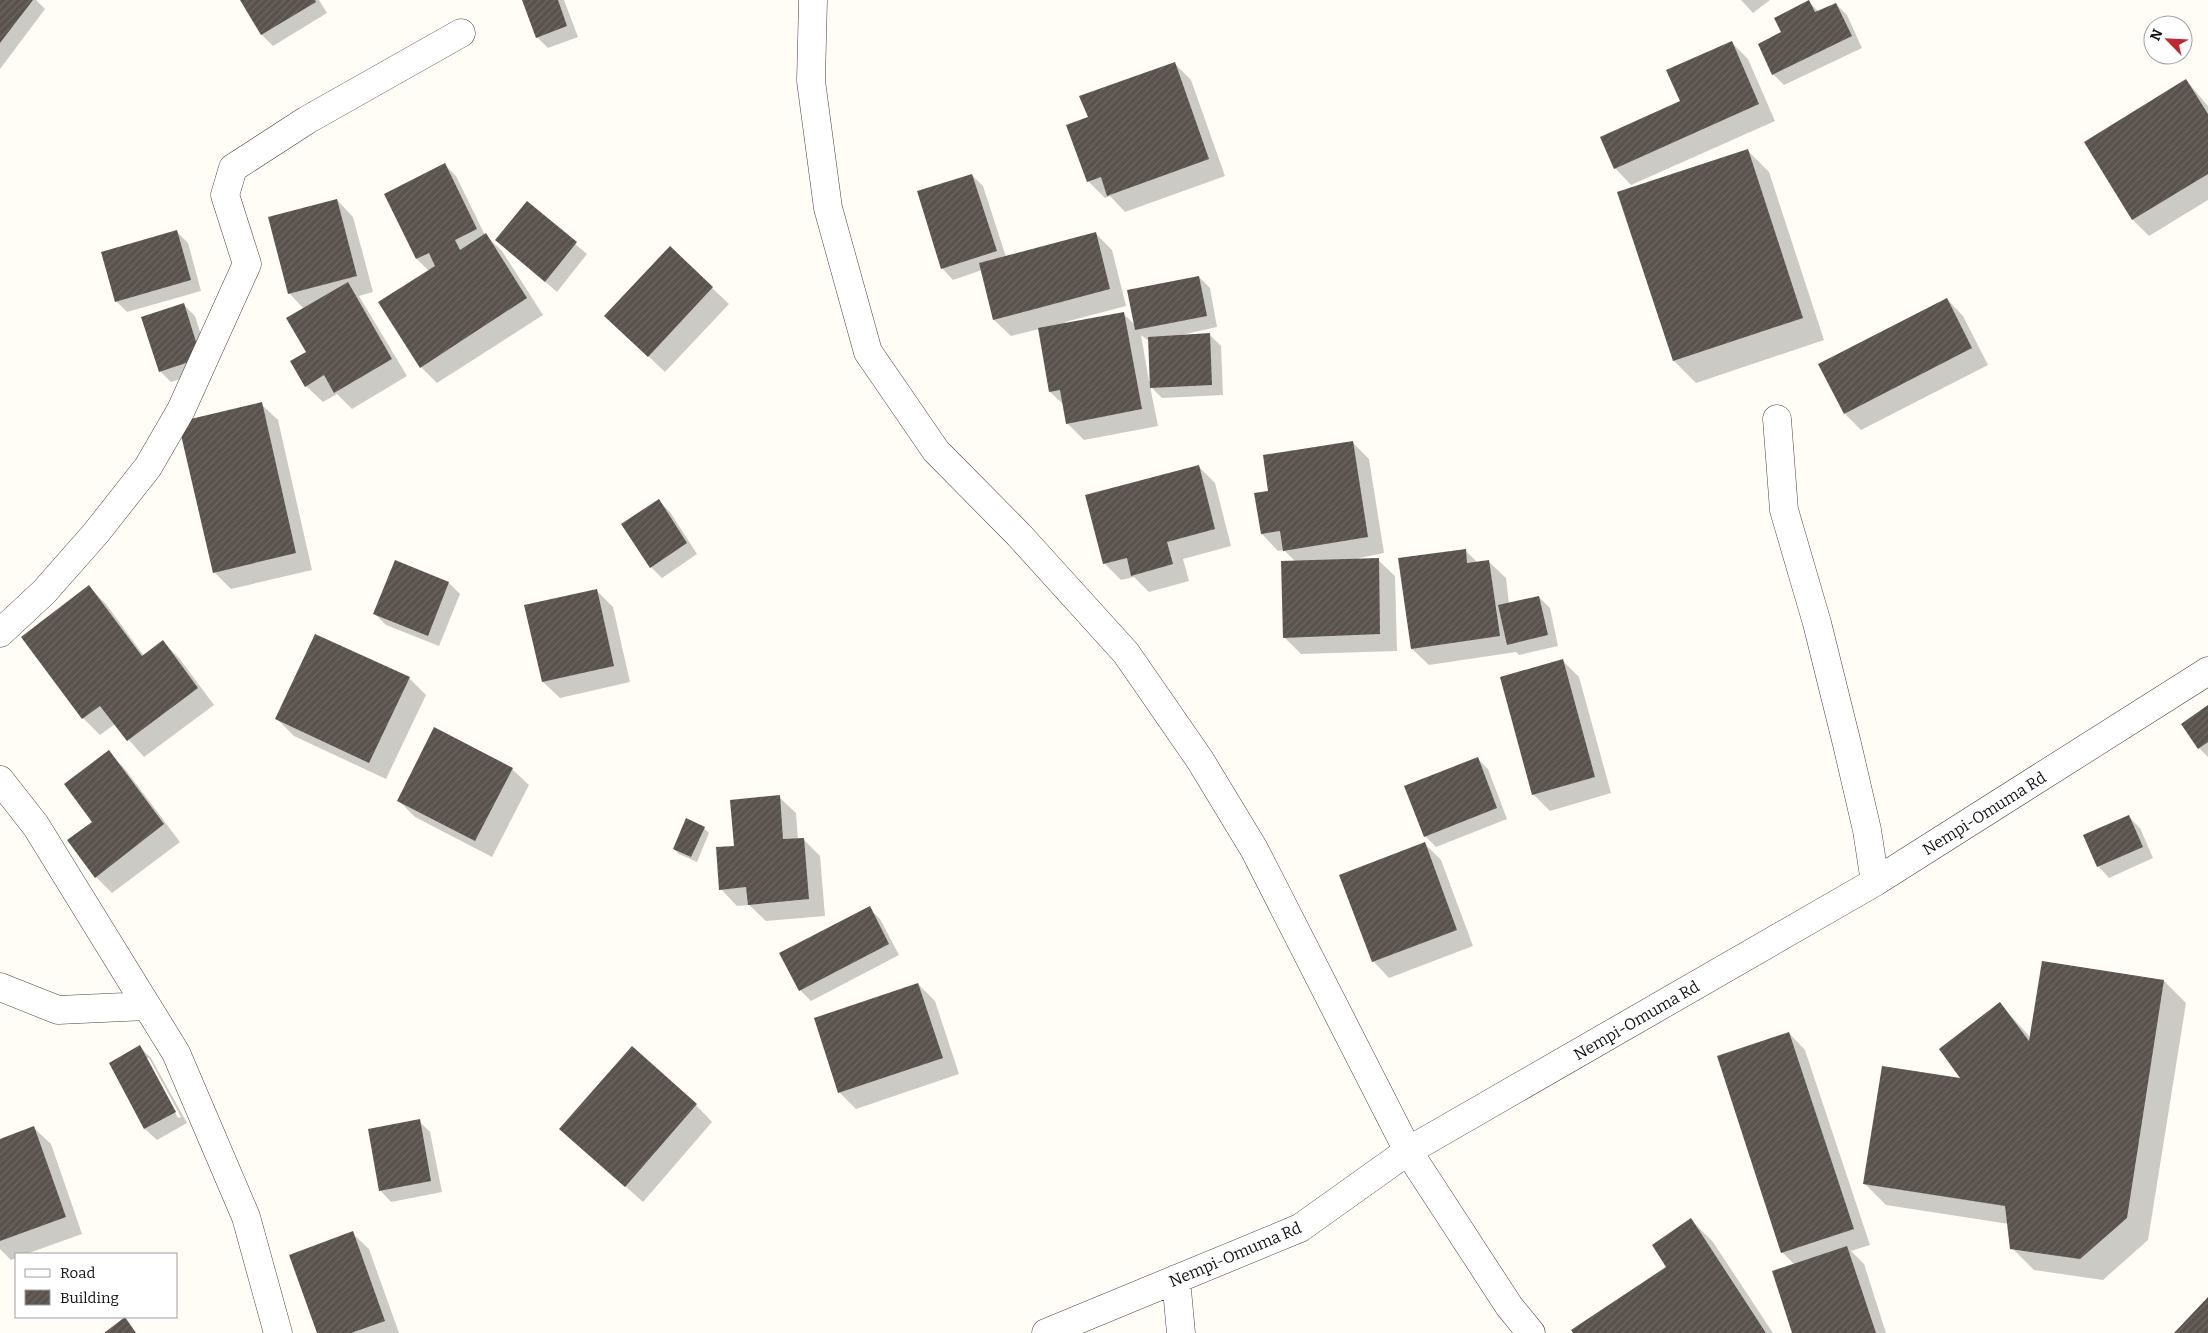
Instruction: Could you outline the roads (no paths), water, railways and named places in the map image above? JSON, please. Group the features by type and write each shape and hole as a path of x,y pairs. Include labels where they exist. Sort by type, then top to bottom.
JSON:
{"street":[{"path":"813,0 812,80 828,208 868,352 936,451 1019,535 1126,653 1200,760 1254,849 1408,1151 1509,1306 1531,1333"},
{"path":"0,634 44,592 96,533 148,467 181,410 247,264 225,195 233,168 307,120 461,33"},
{"path":"1777,419 1784,510 1817,623 1840,716 1867,830 1875,882"},
{"name":"Nempi-Omuma Rd","path":"1046,1333 1300,1228 1408,1151 1875,882 2208,671"},
{"path":"0,780 36,826 176,1053 246,1218 278,1333"},
{"path":"0,987 58,1010 147,1006"},
{"path":"1176,1279 1181,1333"}]}
